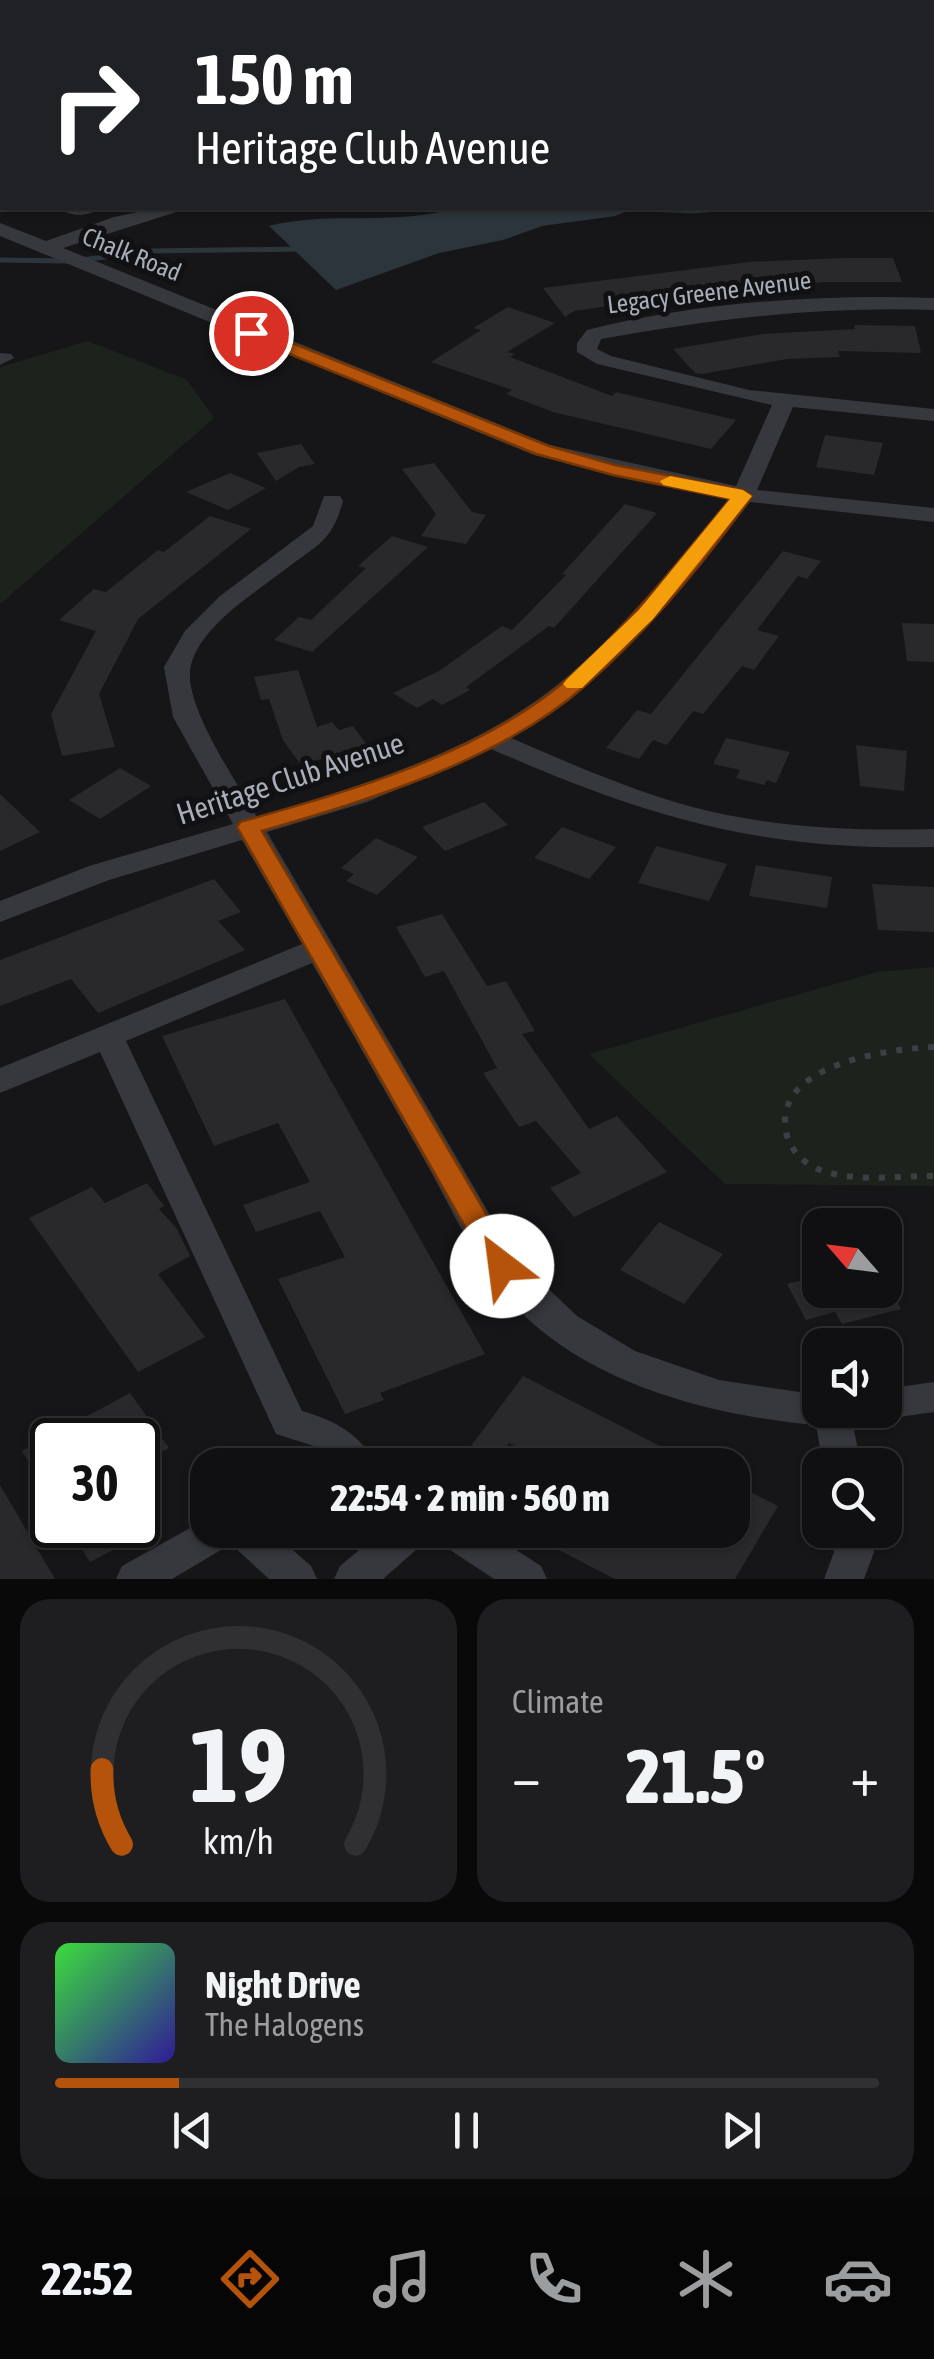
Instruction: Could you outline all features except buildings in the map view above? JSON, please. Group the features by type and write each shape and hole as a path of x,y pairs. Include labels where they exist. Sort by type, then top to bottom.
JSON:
{"street":[{"path":"45,248 91,214 119,210"},
{"path":"45,248 121,222 172,210"},
{"name":"Chalk Road","path":"0,229 542,450 613,470 743,496 830,510 934,515"},
{"name":"Legacy Greene Avenue","path":"934,304 787,308 702,316 594,334 587,343 588,352 655,376 784,402 934,416"},
{"path":"743,496 784,402"},
{"name":"Heritage Club Avenue","path":"0,912 99,873 358,796 491,739 578,682 646,614 743,496"},
{"path":"332,501 324,529 229,601 194,636 177,667 186,717 502,1266 564,1326 627,1366 710,1394 802,1409"},
{"path":"491,739 658,805 742,827 811,834 934,838"},
{"path":"0,1081 320,948"},
{"path":"108,1036 289,1423 326,1434 336,1448"},
{"path":"902,1402 934,1398"},
{"path":"136,1579 190,1548"},
{"path":"263,1548 298,1579"},
{"path":"354,1579 390,1548"},
{"path":"480,1548 527,1579"},
{"path":"844,1579 853,1548"}],"path":[{"path":"934,1047 909,1047 849,1060 809,1079 789,1097 783,1123 790,1148 816,1169 836,1174 934,1176"}],"shaded area":[{"path":"447,210 630,210 615,216 542,226 503,240 439,253 336,290 269,226 316,219"},
{"path":"88,341 187,380 214,418 0,604 0,367"},
{"path":"934,967 934,1186 725,1184 589,1054 877,972"}],"waterway":[{"path":"672,210 705,210"},
{"path":"82,260 149,251 303,249"},
{"path":"0,260 68,261"}],"slow traffic":[{"path":"574,684 646,614 743,496 670,481"}],"route":[{"path":"251,333 542,450 613,470 743,496 646,614 578,682 532,714 491,739 358,796 248,827 502,1266"}]}
